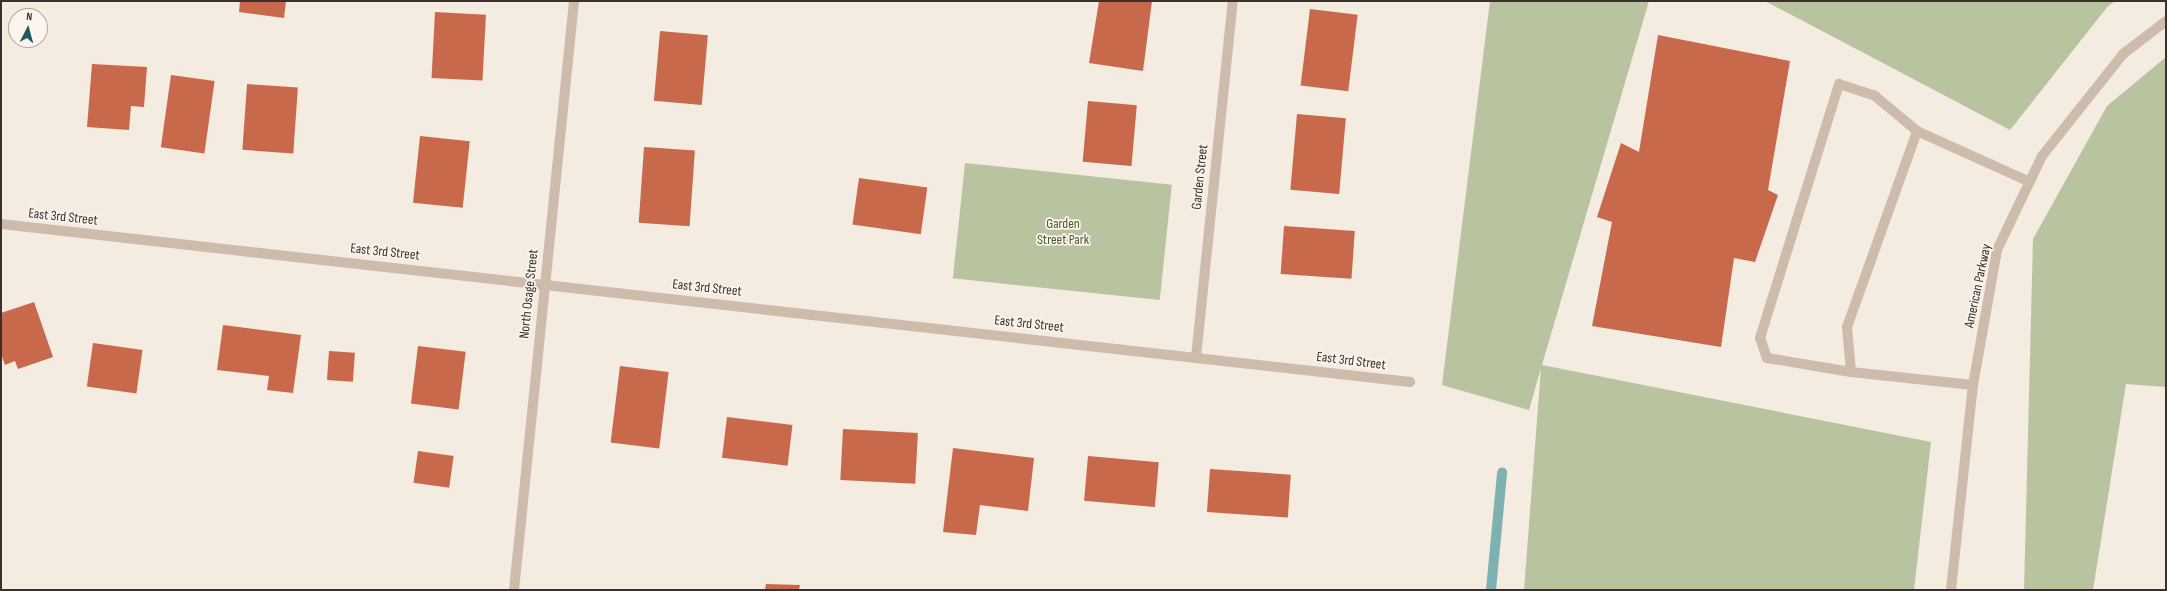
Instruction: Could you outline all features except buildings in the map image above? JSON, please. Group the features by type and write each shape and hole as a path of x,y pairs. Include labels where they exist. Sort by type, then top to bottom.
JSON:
{"street":[{"name":"North Osage Street","path":"514,590 574,1"},
{"name":"Garden Street","path":"1196,357 1233,1"},
{"name":"American Parkway","path":"1951,590 1973,385 1997,250 2042,156 2123,54 2166,21"},
{"path":"1973,385 1851,372 1767,358 1760,338 1838,84 1875,96 1917,131 2030,182"},
{"path":"1851,372 1847,327 1917,131"},
{"name":"East 3rd Street","path":"1,224 1410,382"}],"green space":[{"path":"1490,1 1649,1 1542,365 1931,442 1914,590 1524,590 1541,368 1529,410 1442,385"},
{"path":"1765,1 2116,1 2108,6 2010,130"},
{"path":"2166,57 2166,387 2126,384 2093,590 2024,590 2033,239 2107,106"},
{"name":"Garden Street Park","path":"965,163 1172,185 1160,300 953,278"}],"waterway":[{"path":"1491,590 1502,473"}]}
